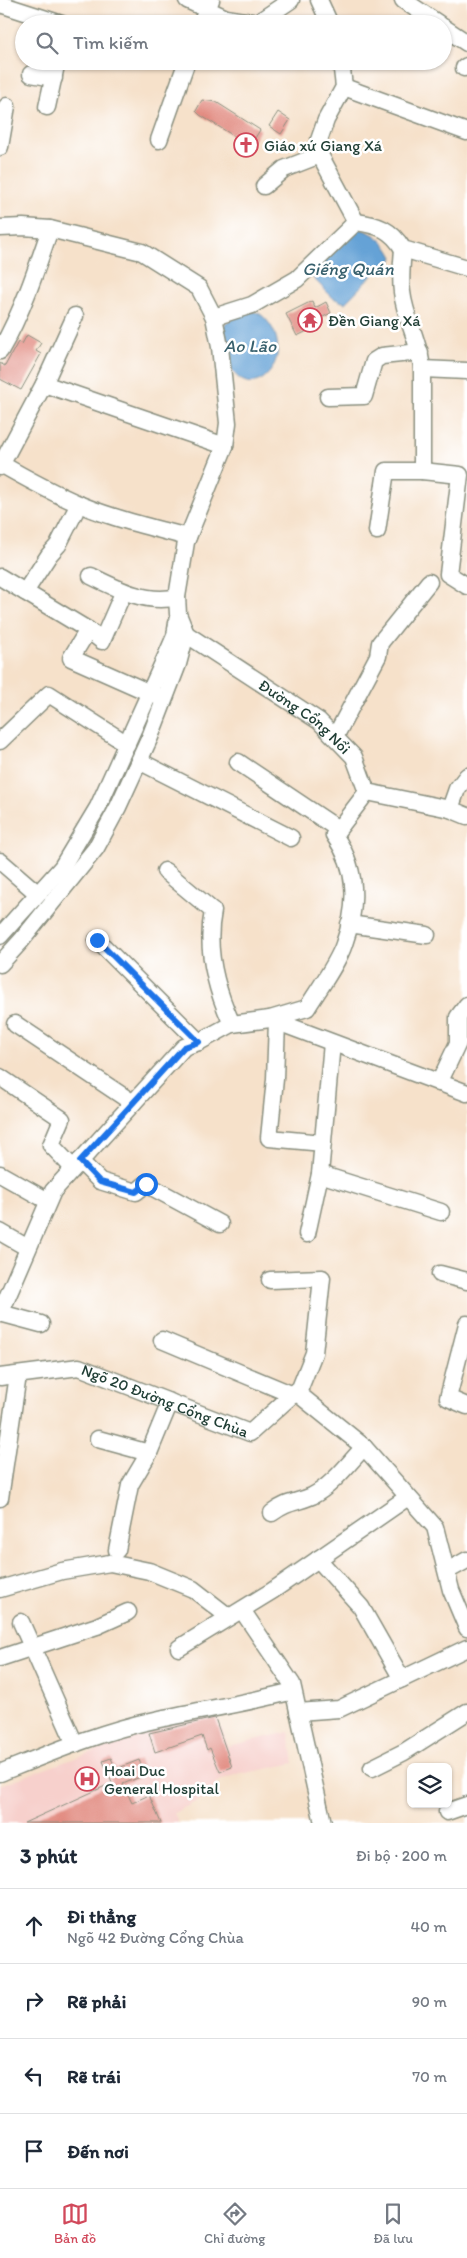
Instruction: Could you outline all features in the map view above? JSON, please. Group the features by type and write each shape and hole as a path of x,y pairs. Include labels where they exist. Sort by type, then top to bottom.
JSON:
{"street":[{"path":"187,0 206,11"},
{"path":"269,15 291,0"},
{"path":"319,0 326,15"},
{"path":"403,0 426,15"},
{"path":"0,4 34,15"},
{"path":"452,33 467,43"},
{"path":"47,107 55,70"},
{"path":"159,140 184,70"},
{"path":"341,70 344,87 326,120 318,143 320,154 356,222 379,227 395,236 403,249 401,270 402,293 420,352 422,369 422,471"},
{"path":"30,74 54,78"},
{"path":"344,87 467,132"},
{"path":"0,148 7,106"},
{"path":"264,186 284,169 320,154"},
{"path":"214,317 252,305 297,279 356,222"},
{"path":"0,228 50,229 142,252 199,288 214,317 220,347 228,424 225,446 188,537 178,597 175,636 156,696 139,761 96,848 21,941 0,964"},
{"path":"0,351 10,334 35,276 50,229"},
{"path":"403,249 467,268"},
{"path":"75,316 44,384 1,466 79,504 145,526 188,537"},
{"path":"328,397 364,396 374,361 382,356 420,352"},
{"path":"422,369 467,371"},
{"path":"44,384 225,446"},
{"path":"377,531 386,471 422,471 460,475 448,574 467,586"},
{"path":"25,592 58,544 79,504"},
{"path":"91,576 124,593 166,600 178,597"},
{"path":"0,577 88,630 102,641 124,593"},
{"path":"335,737 378,656 380,643 428,582"},
{"path":"0,936 62,867 98,807 127,744 178,664 186,634 178,614"},
{"path":"88,630 71,658 156,696"},
{"name":"Đường Cổng Nổi","path":"186,634 319,721 354,757 367,792"},
{"path":"0,741 48,689 127,744"},
{"path":"139,761 291,838"},
{"path":"238,762 338,829"},
{"path":"450,809 457,789 467,776"},
{"path":"41,1324 1,1309 53,1191 184,1047 199,1042 232,1024 274,1020 308,1008 344,946 355,898 346,852 334,835 367,792 450,809 467,816"},
{"path":"0,861 37,893"},
{"path":"165,871 213,911 209,930 211,956 220,999 232,1024"},
{"path":"349,924 427,935"},
{"path":"97,940 199,1042"},
{"path":"439,1083 458,1043 458,1017 467,1005"},
{"path":"274,1020 467,1093"},
{"path":"274,1020 275,1079 269,1138 323,1143"},
{"path":"15,1024 133,1103"},
{"path":"308,1234 320,1174 332,1043"},
{"path":"0,1077 62,1119 51,1145 100,1182 136,1192 146,1184 220,1224"},
{"path":"0,1174 48,1201"},
{"path":"320,1174 441,1212"},
{"path":"0,1232 28,1248"},
{"path":"440,1274 467,1281"},
{"name":"Ngõ 20 Đường Cổng Chùa","path":"0,1377 79,1367 250,1433 300,1388 314,1354 322,1278 270,1280"},
{"path":"467,1324 463,1353 448,1398 467,1406"},
{"path":"162,1340 294,1394 364,1447 435,1527 451,1590 467,1628"},
{"path":"0,1498 18,1375"},
{"path":"117,1550 130,1485 149,1453 170,1402"},
{"path":"98,1439 149,1453"},
{"path":"272,1513 284,1504 312,1495 328,1484 364,1447"},
{"path":"179,1648 318,1559 408,1497"},
{"path":"318,1559 361,1607 402,1679"},
{"path":"446,1572 467,1560"},
{"path":"2,1586 62,1571 110,1563 148,1571 193,1589 236,1613 292,1684 323,1823"},
{"path":"0,1658 97,1626 128,1612"},
{"path":"21,1622 75,1744"},
{"path":"298,1712 338,1709 467,1648"},
{"path":"0,1773 75,1744 154,1720 254,1702 293,1691"},
{"path":"372,1768 404,1752 467,1712"},
{"path":"447,1812 467,1805"}],"shaded area":[{"path":"214,1708 228,1746 289,1732 294,1763 231,1776 215,1783 218,1790 174,1813 178,1823 0,1823 0,1785"}],"water":[{"name":"Giếng Quán","path":"358,228 370,232 379,238 387,246 393,257 391,262 382,265 345,303 333,298 312,277 314,272"},
{"name":"Ao Lão","path":"246,311 259,314 269,323 276,337 277,352 274,365 267,375 258,381 248,382 237,377 228,363 222,328 226,323"}],"building":[{"path":"202,100 216,102 260,130 250,146 200,115 196,111"},
{"path":"278,112 290,120 281,134 269,126"},
{"path":"312,301 315,308 326,302 331,313 321,318 324,323 297,336 286,314"},
{"path":"27,335 41,343 36,351 41,354 21,390 0,379 0,363 5,366 18,342 22,344"},
{"path":"215,1718 232,1767 220,1772 210,1748 207,1750 202,1736 155,1752 149,1733"},
{"path":"111,1758 116,1769 139,1760 145,1775 123,1784 132,1803 149,1795 161,1823 24,1823 112,1783 103,1761"}],"place":[{"name":"Giáo xứ Giang Xá","path":"246,145"},
{"name":"Đền Giang Xá","path":"310,320"},
{"name":"Hoai Duc General Hospital","path":"87,1779"}],"route":[{"path":"97,940 199,1042 184,1047 80,1161 100,1182 136,1192 146,1184"}]}
